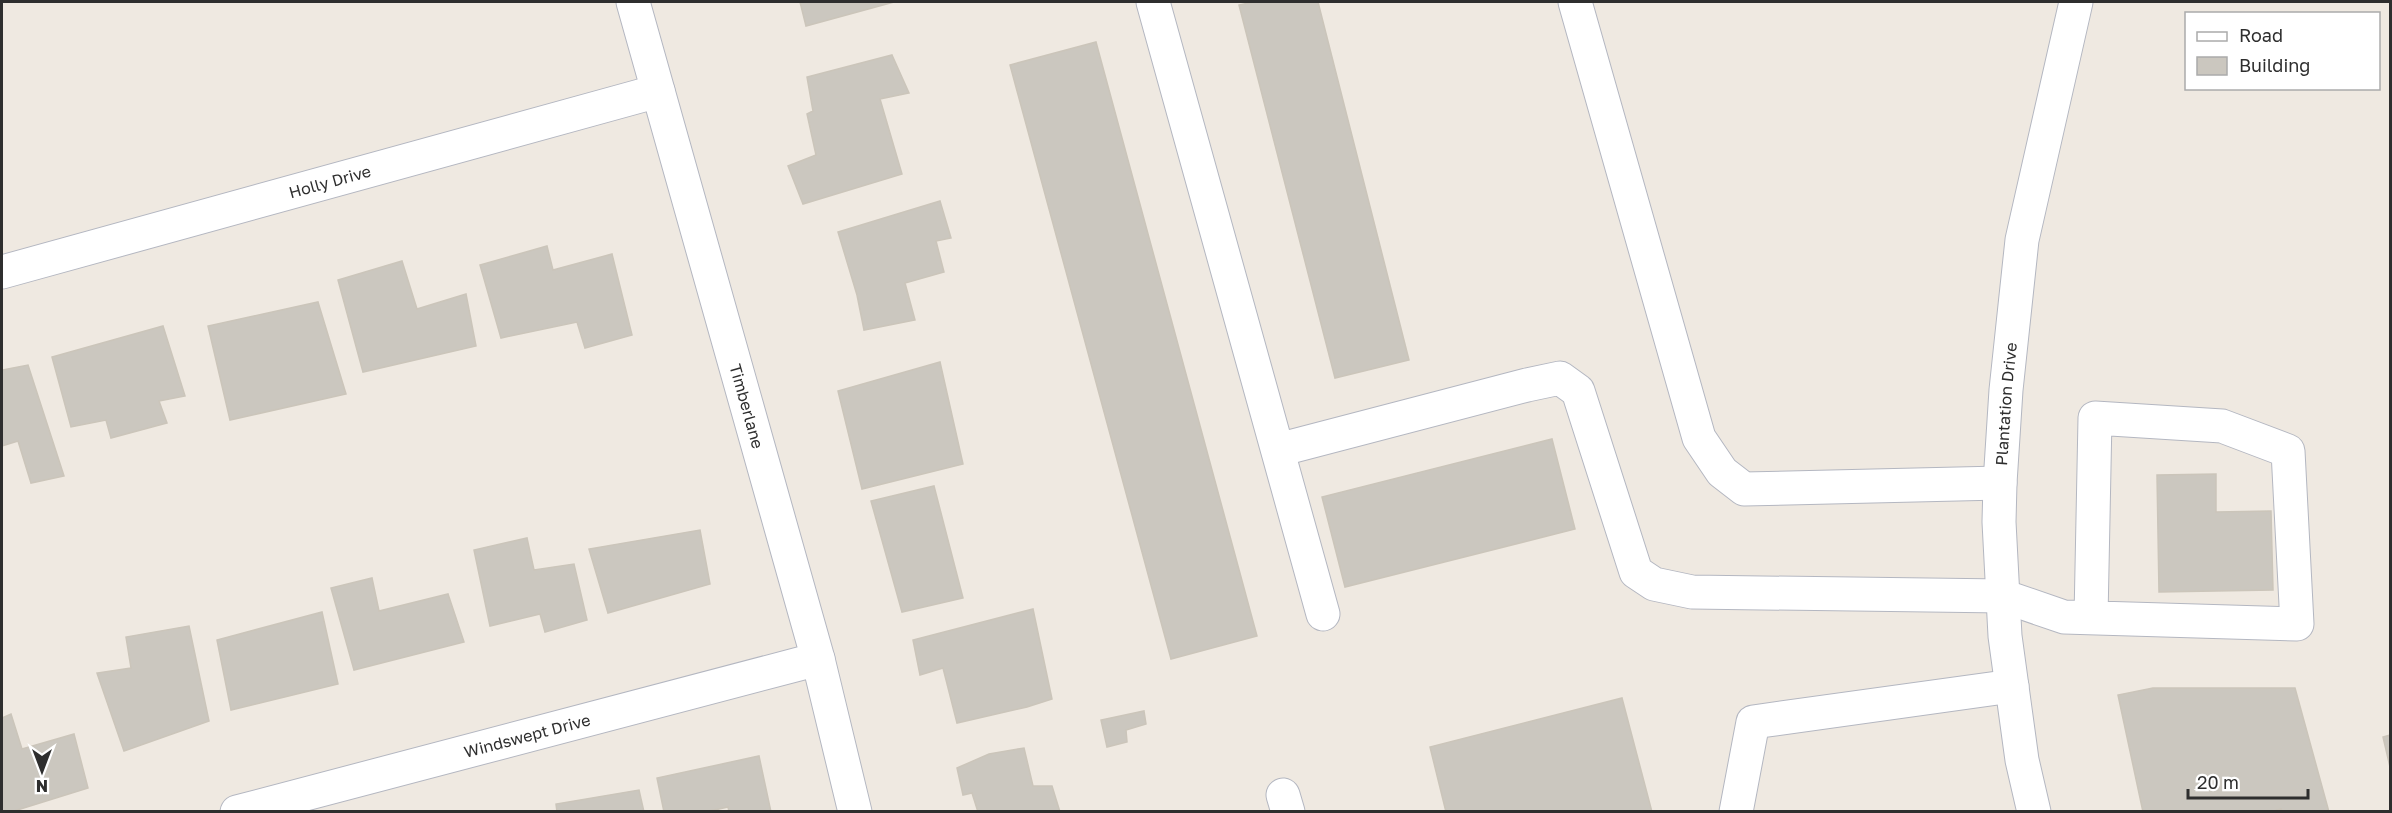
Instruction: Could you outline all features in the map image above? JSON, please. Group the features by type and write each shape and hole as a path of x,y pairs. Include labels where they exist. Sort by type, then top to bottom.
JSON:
{"street":[{"name":"Timberlane","path":"633,2 818,659 855,812"},
{"path":"1153,2 1323,614"},
{"path":"1575,2 1698,438 1722,472 1744,489 2000,483"},
{"name":"Plantation Drive","path":"2034,812 2022,760 2012,686 2003,596 1999,522 2000,483 2006,390 2022,240 2076,2"},
{"name":"Holly Drive","path":"2,272 658,91"},
{"path":"1278,450 1560,378 1578,391 1636,572 1654,584 1692,592 2003,596 2064,617 2091,618 2297,624 2288,451 2222,426 2095,418 2091,618"},
{"name":"Windswept Drive","path":"237,812 818,659"},
{"path":"1736,812 1753,722 2012,686"}],"building":[{"path":"800,2 894,2 806,26"},
{"path":"1253,2 1318,2 1409,360 1335,378 1239,5"},
{"path":"1096,42 1257,636 1171,659 1010,65"},
{"path":"892,55 909,93 880,99 902,174 803,204 788,166 816,155 807,114 813,111 807,77"},
{"path":"940,201 951,238 936,241 944,272 905,283 915,320 864,330 857,295 838,232"},
{"path":"547,246 553,270 612,254 632,335 585,348 577,322 501,338 480,265"},
{"path":"402,261 417,309 466,294 476,346 363,372 338,280"},
{"path":"318,302 346,394 230,420 208,326"},
{"path":"163,326 185,396 159,401 167,423 111,438 106,420 71,427 52,357"},
{"path":"940,362 963,464 862,489 838,391"},
{"path":"28,365 64,476 31,483 18,441 2,446 2,370"},
{"path":"1552,439 1575,529 1345,587 1322,497"},
{"path":"2216,474 2216,512 2271,511 2273,590 2159,592 2157,475"},
{"path":"934,486 963,598 902,612 871,501"},
{"path":"700,530 710,584 608,613 589,549"},
{"path":"527,538 534,570 574,564 587,620 545,632 540,614 490,626 474,550"},
{"path":"372,578 379,611 448,594 464,642 354,670 331,588"},
{"path":"1033,609 1052,699 957,723 943,668 920,675 913,640"},
{"path":"322,612 338,684 231,710 217,640"},
{"path":"189,626 209,721 124,751 97,673 131,668 126,637"},
{"path":"2153,688 2295,688 2329,812 2282,812 2281,809 2271,812 2143,812 2118,695"},
{"path":"1622,698 1652,812 1446,812 1430,747"},
{"path":"1144,711 1146,724 1126,730 1127,742 1107,747 1101,720"},
{"path":"11,714 22,749 74,734 88,788 11,812 2,812 2,718"},
{"path":"2390,735 2390,767 2383,737"},
{"path":"1024,748 1033,786 1052,786 1060,812 978,812 972,793 963,795 957,768 989,754"},
{"path":"759,756 771,812 729,812 728,807 706,812 664,812 657,778"},
{"path":"639,790 644,812 557,812 556,804"}]}
